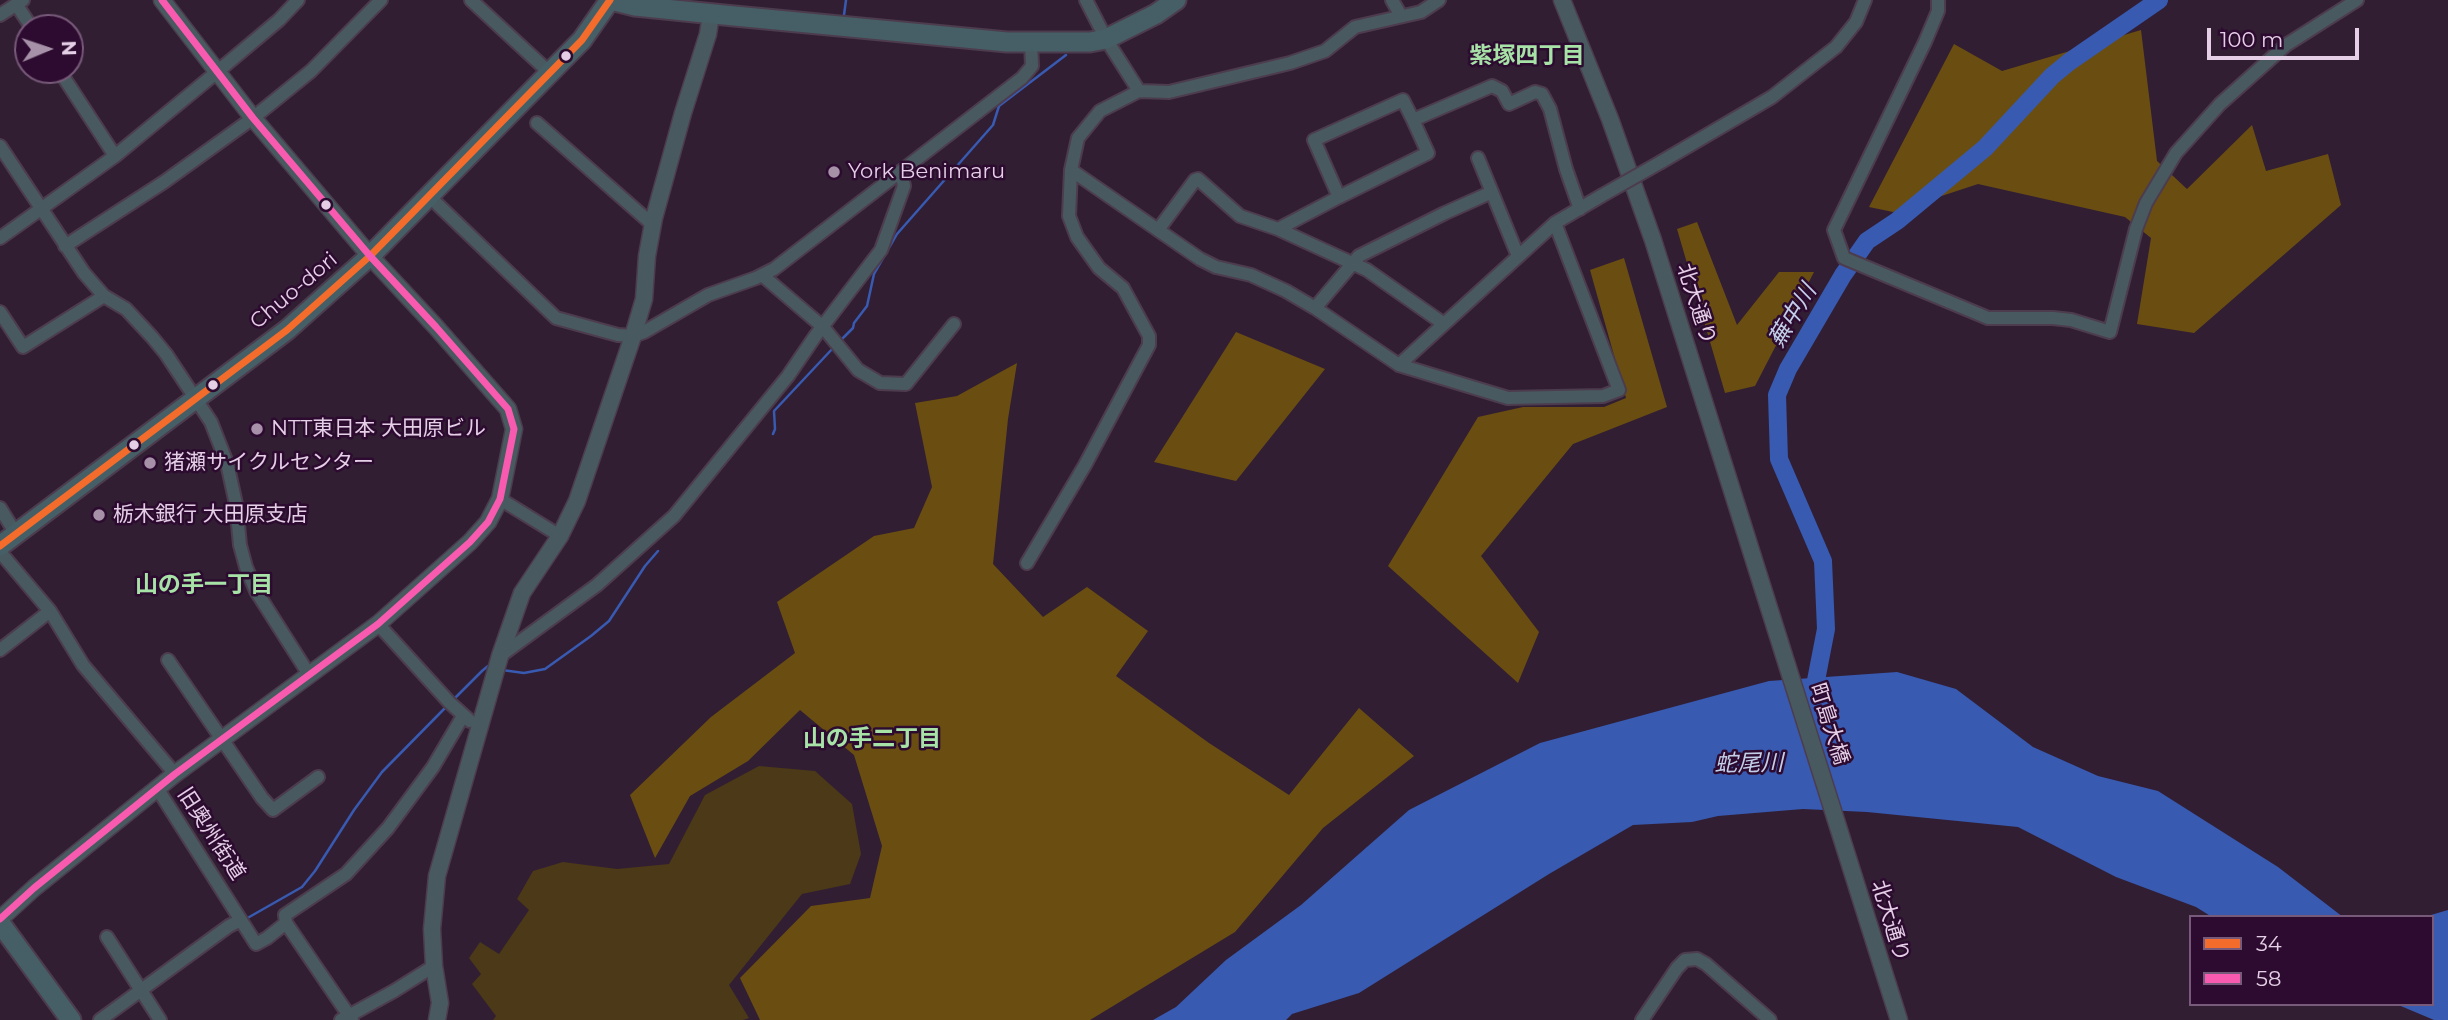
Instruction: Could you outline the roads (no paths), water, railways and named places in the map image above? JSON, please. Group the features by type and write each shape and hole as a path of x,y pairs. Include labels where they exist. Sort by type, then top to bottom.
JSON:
{"main road":[{"name":"Chuo-dori","path":"0,547 287,330 370,256 582,40 610,0"},
{"path":"610,0 635,6 1007,42 1090,42 1106,39 1137,25 1176,0"},
{"path":"0,921 71,1020"}],"street":[{"path":"157,789 378,624 470,542 488,522 500,499 514,429 509,409 370,256 253,118 162,0"},
{"path":"0,238 115,156 279,20 298,0"},
{"path":"65,246 164,182 253,118 311,71 381,0"},
{"path":"471,0 550,73"},
{"path":"1086,0 1106,39 1139,91"},
{"path":"1392,0 1401,16"},
{"path":"1027,563 1086,464 1149,345 1149,336 1123,288 1099,268 1077,237 1069,216 1071,170 1079,138 1100,111 1139,91 1169,92 1290,63 1325,51 1355,27 1421,12 1439,0"},
{"name":"北大通り","path":"1562,0 1610,119 1653,240 1775,626"},
{"path":"1399,365 1555,223 1772,97 1836,47 1856,22 1865,0"},
{"path":"1938,0 1938,11 1925,42 1834,230 1844,258 1988,318 2071,320 2110,332 2136,229 2146,203 2176,153 2220,104 2286,44 2357,0"},
{"path":"0,15 20,2"},
{"path":"437,1020 440,1003 433,966 432,929 437,876 500,656 522,593 560,536 577,501 633,336 644,299 647,256 653,225 682,113 708,34 711,14"},
{"path":"430,197 556,318 618,335 633,336 708,295 774,269 1023,78 1032,66 1031,42"},
{"path":"68,84 115,156"},
{"path":"1413,120 1492,86 1502,91 1509,104 1535,92 1542,94 1550,109 1580,209"},
{"path":"1278,229 1428,153 1403,100 1314,140 1339,197"},
{"path":"537,123 653,225"},
{"path":"0,146 65,246 104,296 126,309 152,337 196,397 220,441 227,463 246,566 256,591 310,676"},
{"path":"1478,158 1518,256"},
{"path":"1071,170 1200,259 1216,267 1251,275 1315,308 1399,365 1508,398 1603,396 1619,390 1555,223"},
{"path":"500,656 597,585 674,516 788,376 881,250 904,186 901,171"},
{"path":"1158,230 1198,179 1240,216 1278,229 1352,262 1444,324"},
{"path":"1315,308 1359,256 1492,192"},
{"path":"762,275 822,327 858,370 880,383 906,384 954,324"},
{"path":"0,312 23,347 104,296"},
{"path":"500,499 560,536"},
{"path":"0,508 16,534"},
{"path":"0,552 50,611 83,665 175,774"},
{"path":"0,650 50,611"},
{"path":"378,624 463,716 479,727"},
{"name":"町島大橋","path":"1775,626 1842,834"},
{"path":"168,660 262,798 273,810 318,777"},
{"path":"433,966 347,1018 286,923 285,915 346,874 388,828 433,767 463,716"},
{"name":"旧奥州街道","path":"0,921 34,888 157,789 256,944 267,939 286,923"},
{"name":"北大通り","path":"1842,834 1899,1020"},
{"path":"100,1020 241,920"},
{"path":"107,937 160,1020"},
{"path":"1642,1020 1677,968 1685,960 1697,959 1770,1020"}],"water":[{"name":"蛇尾川","path":"1897,672 1956,689 2033,747 2098,776 2158,791 2278,867 2340,915 2209,915 2196,907 2116,877 2018,827 1867,812 1803,809 1718,816 1692,822 1633,825 1549,874 1359,993 1292,1014 1286,1020 1153,1020 1176,1007 1226,960 1301,905 1409,810 1540,743 1769,681"},
{"path":"2448,910 2448,1020 2434,1020 2401,1006 2434,1006 2434,915 2431,915"}],"waterway":[{"path":"844,15 846,0"},
{"name":"蕪中川","path":"1812,701 1826,629 1823,561 1779,459 1777,395 1788,369 1843,275 1867,241 1897,221 1985,148 2052,76 2159,0"},
{"path":"839,342 853,328 867,306 874,274 897,234 993,125 999,106 1066,55"},
{"path":"773,434 774,411 834,347"},
{"path":"502,670 524,673 545,669 591,636 609,621 658,551"},
{"path":"453,700 482,671 492,666"},
{"path":"244,920 302,887 382,772 446,707"}],"place":[{"name":"York Benimaru","path":"834,172"},
{"name":"NTT東日本 大田原ビル","path":"257,429"},
{"name":"猪瀬サイクルセンター","path":"150,463"},
{"name":"栃木銀行 大田原支店","path":"99,515"}],"district":[{"name":"紫塚四丁目","path":"1527,56"},
{"name":"山の手一丁目","path":"204,585"},
{"name":"山の手二丁目","path":"872,739"}]}
